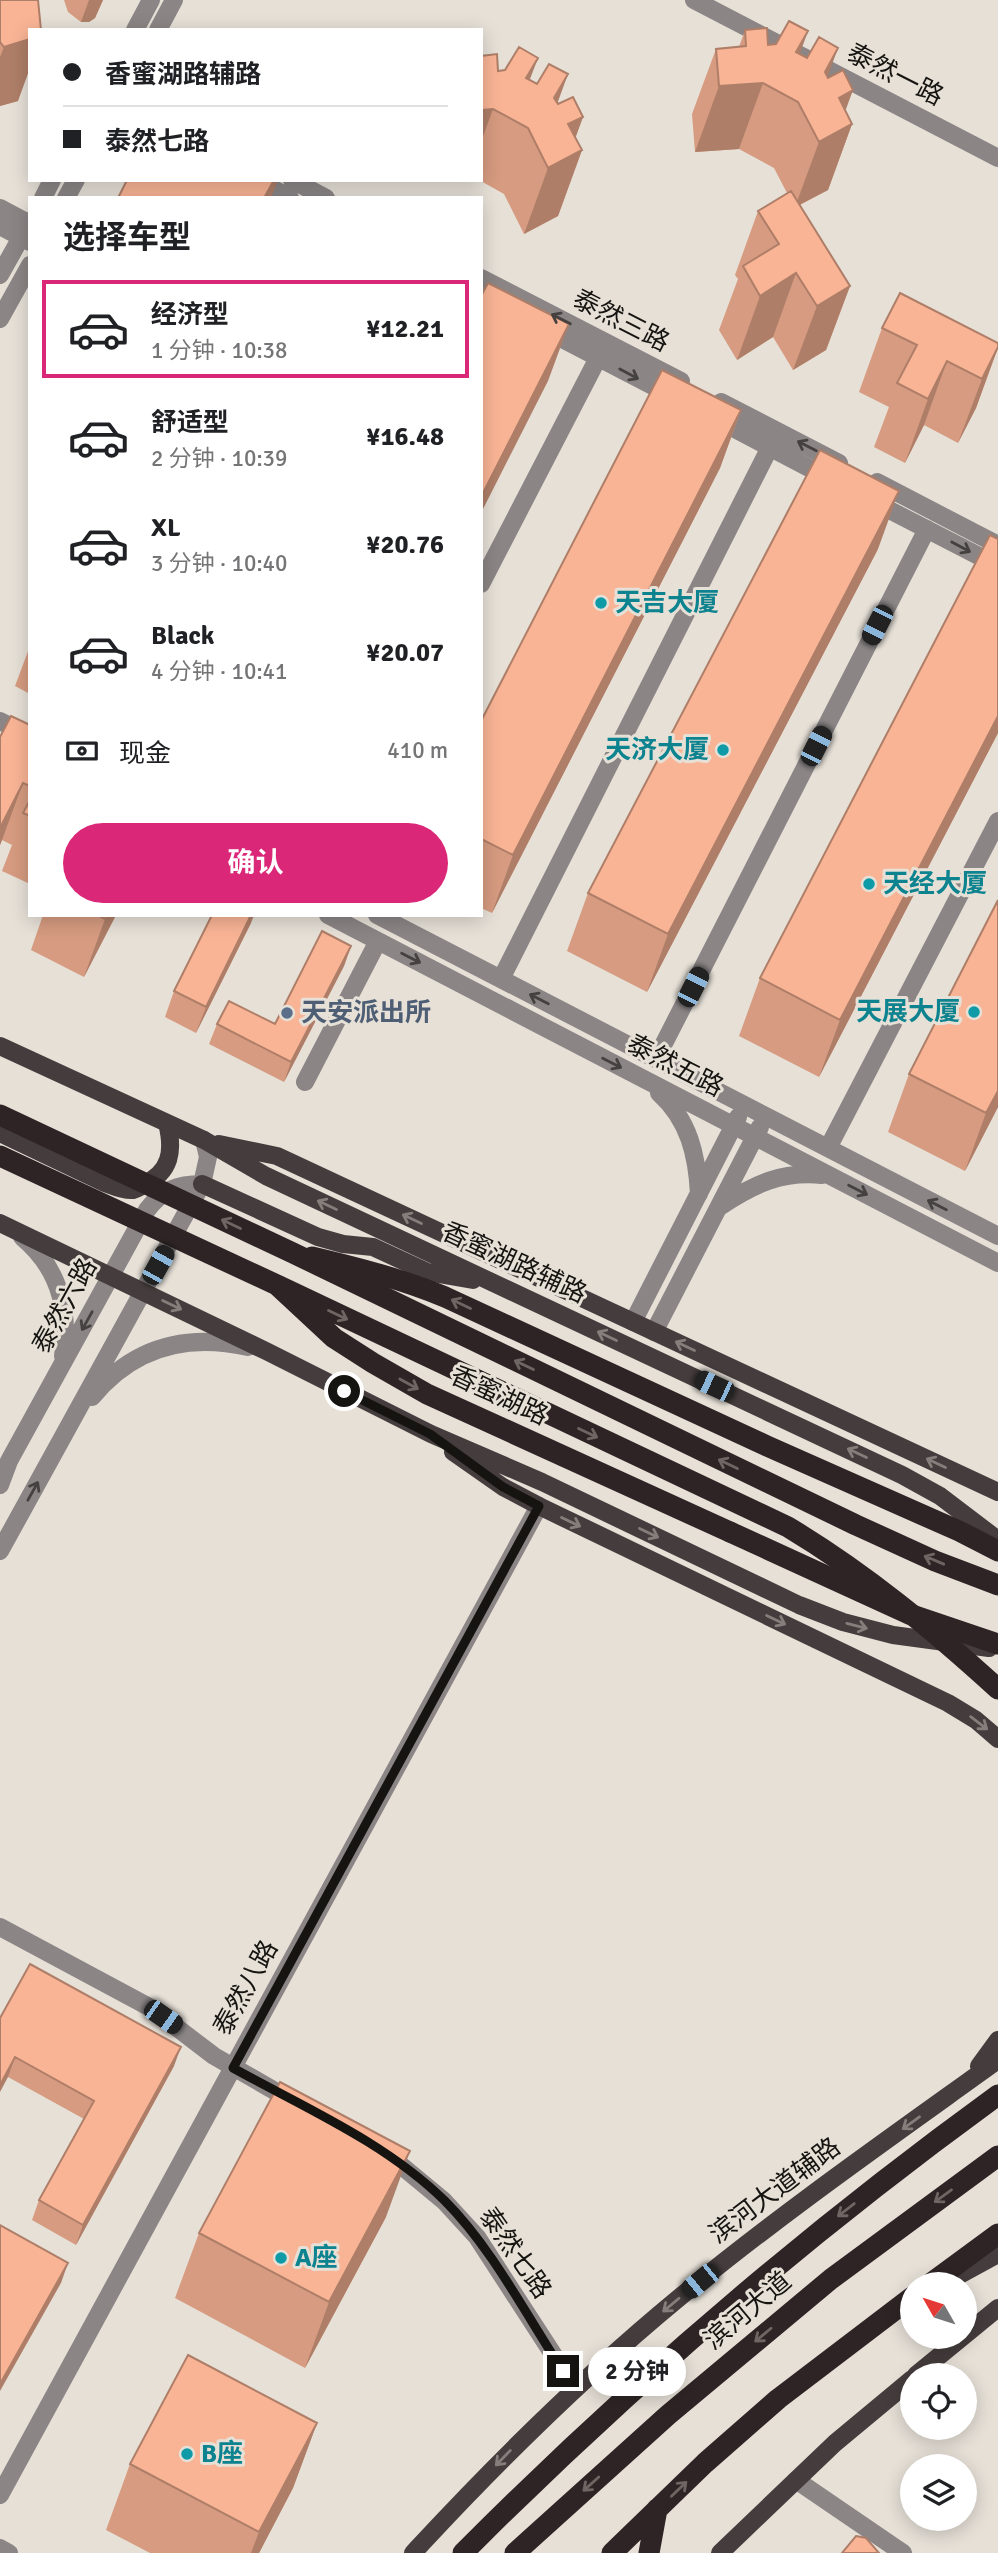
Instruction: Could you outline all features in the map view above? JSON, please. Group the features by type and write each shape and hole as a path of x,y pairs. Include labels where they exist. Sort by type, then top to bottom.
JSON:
{"highway":[{"path":"0,1115 293,1253 856,1525 935,1561 998,1585"},
{"name":"香蜜湖路","path":"0,1156 276,1285 334,1338 428,1394 909,1614 998,1646"},
{"path":"293,1253 367,1270 436,1293 998,1551"},
{"path":"276,1285 788,1527 896,1600 998,1689"},
{"path":"955,2126 998,2075"},
{"path":"463,2553 529,2487 703,2327 797,2249 998,2095"},
{"name":"滨河大道","path":"515,2553 668,2415 821,2288 998,2156"},
{"path":"946,2272 998,2234"},
{"path":"612,2553 778,2399 900,2306"},
{"path":"649,2553 657,2509"}],"main road":[{"name":"香蜜湖路辅路","path":"0,1046 204,1140 267,1176 902,1475 940,1496 998,1540"},
{"path":"0,1133 105,1183 133,1190 156,1180 169,1162 172,1141 167,1123"},
{"path":"204,1140 277,1156 998,1492"},
{"path":"202,1184 318,1237 343,1244 373,1247 427,1272 500,1286"},
{"path":"7,1226 266,1351 430,1434 542,1482 799,1605 843,1622 893,1635 998,1646"},
{"path":"430,1434 503,1487 948,1703 976,1720 998,1739"},
{"path":"966,2083 998,2040"},
{"name":"滨河大道辅路","path":"412,2553 511,2449 575,2388 679,2298 742,2248 998,2060"},
{"path":"965,2272 998,2254"},
{"path":"977,2327 998,2308"},
{"path":"867,2330 900,2310"},
{"path":"977,2327 998,2314"},
{"path":"931,2363 949,2349"},
{"path":"720,2553 835,2444 900,2389"}],"street":[{"path":"136,28 151,0"},
{"path":"159,28 174,0"},
{"name":"泰然一路","path":"694,0 998,158"},
{"path":"261,182 286,196"},
{"path":"296,182 322,196"},
{"path":"0,208 28,229"},
{"path":"0,226 28,229"},
{"path":"0,275 28,229"},
{"path":"0,320 28,269"},
{"name":"泰然三路","path":"483,279 693,397 852,480 927,529 998,566"},
{"name":"泰然三路","path":"483,298 598,358 693,397 770,447 998,545"},
{"path":"483,580 598,358"},
{"path":"501,979 770,447"},
{"path":"656,1059 927,529"},
{"path":"0,721 28,735"},
{"path":"828,1148 998,821"},
{"name":"泰然五路","path":"332,917 998,1262"},
{"name":"泰然五路","path":"381,917 998,1236"},
{"path":"305,1082 378,941"},
{"path":"643,1079 666,1099 687,1130 698,1171 699,1195"},
{"path":"633,1322 745,1105"},
{"path":"654,1332 766,1116"},
{"path":"0,1551 202,1184 208,1157 204,1140"},
{"path":"718,1208 763,1181 804,1173 829,1175"},
{"name":"泰然六路","path":"0,1485 9,1461 154,1202 173,1187 202,1184"},
{"path":"7,1226 37,1249 51,1268 59,1290 66,1339 62,1366"},
{"path":"72,1422 97,1391 120,1370 149,1353 178,1342 223,1341 266,1351"},
{"name":"泰然八路","path":"0,2495 539,1506"},
{"path":"0,1927 151,2008 233,2068 310,2110"},
{"name":"泰然七路","path":"368,2142 414,2174 477,2237 575,2388"},
{"path":"796,2480 903,2553"},
{"path":"0,2548 9,2553"}],"building":[{"path":"0,0 38,0 41,28 28,28 28,40 4,47 0,42"},
{"path":"789,21 808,31 796,52 807,58 819,37 838,48 825,72 828,78 843,70 853,90 839,98 852,124 819,142 798,102 763,83 719,86 716,49 746,46 745,30 767,28 768,45 776,44"},
{"path":"519,47 538,58 526,78 537,84 549,64 568,74 554,98 558,104 573,97 583,117 568,124 582,150 548,168 528,128 493,109 483,110 483,56 497,54 498,71 505,70"},
{"path":"126,182 273,182 265,196 119,196"},
{"path":"791,191 850,286 817,306 796,273 760,296 743,266 779,244 758,211"},
{"path":"488,283 569,324 483,493 483,292"},
{"path":"900,293 998,343 982,379 947,361 928,399 897,383 917,345 882,328"},
{"name":"天吉大厦","path":"662,370 741,410 513,855 483,840 483,717"},
{"name":"天济大厦","path":"820,450 899,491 668,934 588,893"},
{"name":"天经大厦","path":"990,535 998,539 998,716 840,1020 760,978"},
{"path":"11,716 28,724 28,785 23,783 0,828 0,737"},
{"path":"998,900 998,1091 986,1113 909,1074"},
{"path":"211,917 250,917 206,1007 174,991"},
{"path":"322,931 351,946 291,1062 217,1024 229,1001 275,1024"},
{"path":"30,1964 181,2047 83,2225 39,2200 94,2101 15,2057 0,2085 0,2018"},
{"path":"280,2082 410,2151 329,2302 199,2233"},
{"path":"0,2225 68,2263 0,2384"},
{"path":"188,2355 317,2423 259,2532 130,2464"},
{"path":"856,2536 866,2538 879,2553 842,2553"}],"place":[{"name":"天吉大厦","path":"601,603"},
{"name":"天济大厦","path":"723,750"},
{"name":"天经大厦","path":"869,884"},
{"name":"天展大厦","path":"974,1012"},
{"name":"天安派出所","path":"287,1013"},
{"name":"A座","path":"281,2258"},
{"name":"B座","path":"187,2454"}],"route":[{"path":"344,1391 430,1434 503,1487 539,1506 233,2068 383,2151 444,2201 477,2237 563,2371"}]}
